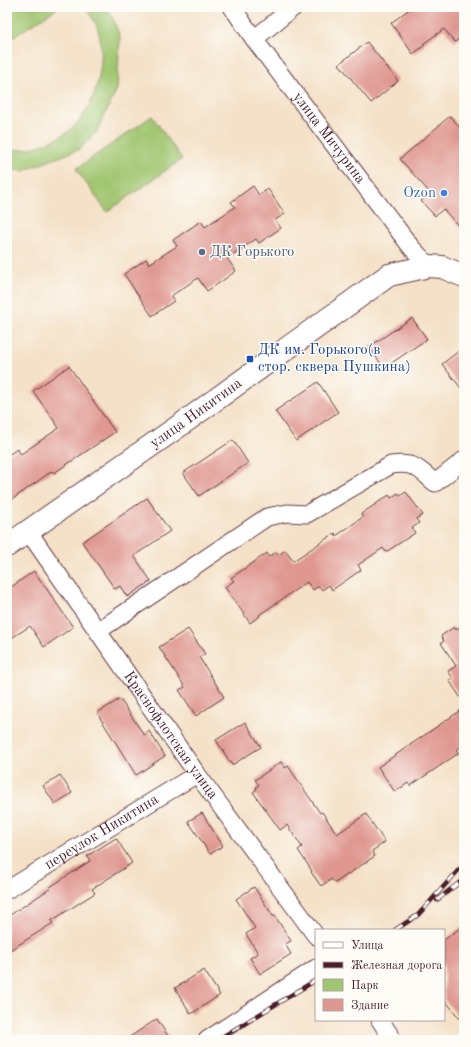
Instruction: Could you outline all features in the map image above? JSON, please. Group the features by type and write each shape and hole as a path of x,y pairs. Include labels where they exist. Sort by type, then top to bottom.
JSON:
{"main road":[{"path":"429,266 442,267 464,276"},
{"name":"улица Никитина","path":"7,546 389,275 429,266"}],"street":[{"name":"улица Мичурина","path":"232,7 254,39 411,247 429,266"},
{"path":"254,39 294,7"},
{"path":"98,631 267,517 287,513 307,514 391,465 404,463 417,467 435,483 464,460"},
{"name":"Краснофлотская улица","path":"28,531 197,774 315,935"},
{"name":"переулок Никитина","path":"7,890 197,774"},
{"path":"207,1040 315,969"},
{"path":"381,1021 393,1040"}],"green space":[{"path":"7,7 59,7 7,41"},
{"path":"85,7 106,7 112,16 120,37 117,89 96,133 80,149 23,171 7,169 7,149 28,149 54,140 70,130 79,121 94,95 101,64 101,49 95,22"},
{"path":"152,116 182,159 107,212 76,169"}],"building":[{"path":"412,7 464,7 464,35 455,42 444,29 423,44 425,45 413,54 391,23"},
{"path":"367,42 398,81 371,103 339,64"},
{"path":"450,116 464,132 464,232 443,209 435,216 421,201 430,193 400,159"},
{"name":"ДК Горького","path":"253,186 259,195 268,189 285,214 275,220 281,228 259,243 256,239 227,258 236,271 222,281 207,291 198,278 171,296 174,301 152,316 124,274 146,259 149,264 177,246 173,240 201,221 205,227 235,207 231,202"},
{"path":"412,318 427,339 384,368 369,347"},
{"path":"464,347 464,392 442,364"},
{"path":"69,366 115,432 54,473 52,471 7,503 7,456 17,449 21,454 59,428 33,391"},
{"path":"318,382 338,412 296,441 275,411"},
{"path":"233,440 248,463 199,496 183,473"},
{"path":"406,492 423,515 416,519 419,523 412,528 415,533 386,552 383,548 358,565 361,570 332,590 329,585 322,590 319,586 313,590 307,582 259,615 260,616 250,623 225,587 234,581 231,578 267,553 269,557 276,552 279,555 285,550 293,561 335,533 336,536 363,517 361,514 389,495 391,498 398,493 400,496"},
{"path":"147,498 170,531 134,556 151,581 127,597 120,586 115,589 82,542"},
{"path":"34,571 73,627 44,647 30,626 7,641 7,590"},
{"path":"464,624 464,703 449,680 453,678 448,671 456,666 441,643 444,641 441,636 454,627 456,630"},
{"path":"188,629 205,654 199,657 224,697 196,716 179,690 185,687 159,647"},
{"path":"120,699 144,735 149,731 165,756 136,775 97,713"},
{"path":"464,708 464,745 456,750 459,753 410,786 408,783 395,792 378,767"},
{"path":"245,722 261,747 232,765 216,740"},
{"path":"281,762 285,768 288,766 320,813 322,812 337,834 366,814 385,842 372,851 375,856 335,883 332,879 321,886 298,850 302,847 287,825 280,830 253,792 259,785 255,780"},
{"path":"60,775 72,793 55,804 43,786"},
{"path":"202,813 223,846 210,854 188,821"},
{"path":"116,838 132,863 92,889 95,893 51,921 53,923 7,952 7,917 90,861 87,856"},
{"path":"254,887 291,941 285,944 291,954 260,974 250,958 258,953 246,934 255,928 236,899"},
{"path":"464,925 464,1024 445,1000 445,939"},
{"path":"204,970 220,995 191,1014 175,988"},
{"path":"157,1019 168,1036 162,1040 125,1040"}],"railway":[{"path":"397,929 418,915 464,864"},
{"path":"437,900 464,879"},
{"path":"217,1040 315,981"}],"place":[{"name":"Ozon","path":"444,193"},
{"name":"ДК Горького","path":"202,252"},
{"name":"ДК им. Горького(в стор. сквера Пушкина)","path":"250,359"}]}
